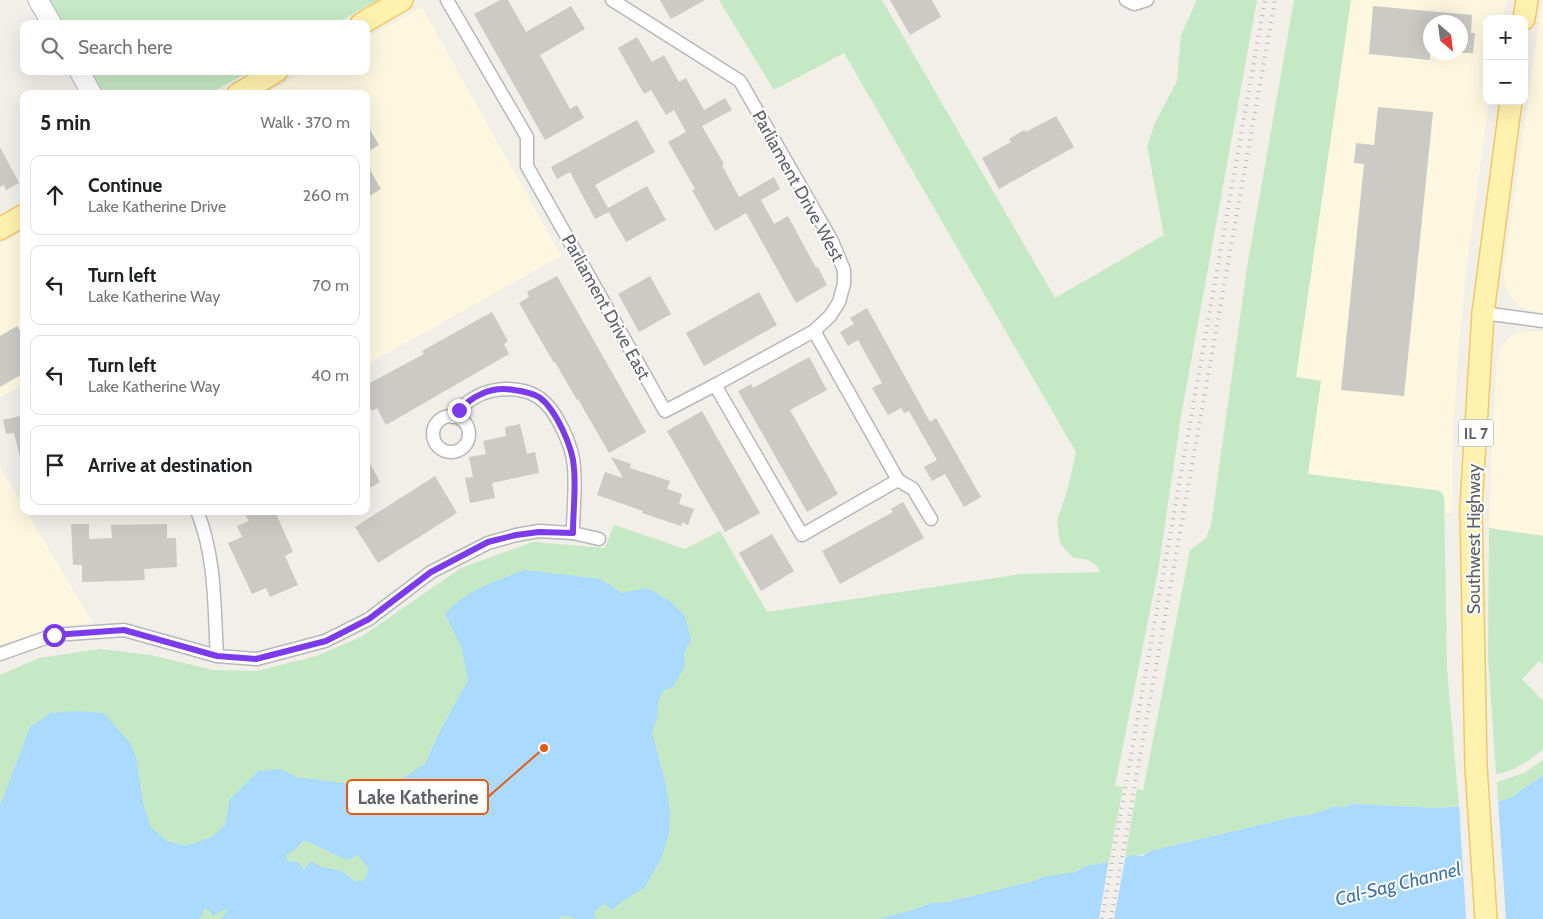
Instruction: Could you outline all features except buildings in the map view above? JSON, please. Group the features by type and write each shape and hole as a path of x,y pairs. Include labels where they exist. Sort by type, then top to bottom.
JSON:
{"main road":[{"path":"368,20 402,0"},
{"path":"1525,15 1527,0"},
{"path":"245,90 271,75"},
{"name":"Southwest Highway","path":"1486,919 1476,767 1472,507 1483,313 1510,105"},
{"path":"0,229 20,217"}],"street":[{"path":"38,0 50,20"},
{"name":"Parliament Drive East","path":"448,0 527,137 527,166 665,411 715,385"},
{"name":"Parliament Drive West","path":"612,0 740,81 832,241 844,270 844,284 839,302 830,316 814,330 715,385"},
{"path":"1126,0 1134,4 1147,0"},
{"path":"81,75 90,90"},
{"path":"1483,313 1543,321"},
{"path":"814,330 898,480 913,489 931,519"},
{"path":"715,385 802,535 898,480"},
{"path":"453,417 466,402 480,393 492,390 512,389 529,392 540,398 551,410 558,422 572,454 574,468 573,533"},
{"path":"199,515 203,524 211,559 217,656"},
{"path":"0,654 54,635 124,630 217,656 256,659 326,641 369,619 431,572 488,542 539,532 573,533 599,539"}],"shaded area":[{"path":"1351,0 1506,0 1504,15 1483,15 1483,105 1488,105 1467,265 1458,358 1453,435 1452,513 1446,514 1444,496 1434,490 1308,474 1321,381 1296,377"},
{"path":"1543,0 1543,313 1528,310 1516,303 1510,296 1504,281 1504,269"},
{"path":"422,7 561,256 370,363 370,90 272,90 299,75 370,75 370,36"},
{"path":"20,233 20,386 0,397 0,244"},
{"path":"1526,331 1543,332 1543,536 1489,528 1497,358 1500,348 1507,339 1517,333"},
{"path":"0,467 20,500 20,515 28,515 93,623 58,626 0,646"}],"green space":[{"path":"49,0 378,0 342,20 61,20"},
{"path":"719,0 882,0 1055,298 1164,235 1147,146 1155,123 1177,81 1181,35 1197,0 1257,0 1181,416 1158,571 1115,786 1123,787 1109,862 1086,866 1075,872 877,919 0,919 0,675 39,658 100,649 151,655 213,670 257,671 316,656 361,637 461,568 533,542 605,548 614,525 685,549 720,531 767,612 1021,574 1100,572 1097,566 1088,560 1072,557 1060,543 1057,521 1068,488 1076,452 844,53 774,90"},
{"path":"1294,0 1351,0 1296,377 1321,381 1308,474 1434,490 1440,491 1444,496 1447,669 1459,806 1438,808 1352,804 1344,807 1337,806 1309,815 1297,816 1125,857 1137,789 1143,791 1190,550 1206,538 1211,525 1247,268"},
{"path":"92,75 243,75 216,90 100,90"},
{"path":"1489,528 1543,536 1543,664 1539,661 1522,679 1543,701 1543,749 1521,765 1509,771 1496,774 1488,656"},
{"path":"1543,760 1543,775 1512,797 1498,802 1497,782 1524,773"}],"water":[{"path":"525,570 600,579 622,593 647,588 670,601 685,616 691,640 684,653 685,666 673,687 664,690 659,699 657,717 652,733 665,781 670,811 669,834 661,859 644,888 612,910 604,903 594,913 596,919 573,919 572,917 561,916 560,919 220,919 228,911 225,909 213,916 209,910 204,909 200,919 0,919 0,806 30,727 51,713 77,711 104,713 131,744 136,758 144,807 151,827 167,841 186,846 212,837 225,825 230,799 258,771 281,769 296,777 375,788 399,781 425,764 438,735 468,680 462,649 445,614 471,593 492,582","holes":["304,840 347,860 358,855 369,869 364,880 355,882 342,871 322,867 311,861 304,870 298,862 287,861 286,855 292,852"]},
{"name":"Cal-Sag Channel","path":"1543,775 1543,919 877,919 932,903 947,902 1031,882 1043,877 1075,872 1086,866 1133,855 1142,856 1150,851 1297,816 1309,815 1337,806 1344,807 1352,804 1438,808 1491,804 1512,797"}],"pier":[{"path":"1498,799 1506,919 1466,919 1459,804 1490,802"},
{"path":"1126,854 1114,919 1099,919 1109,859"}],"railway":[{"path":"1102,919 1265,0"},
{"path":"1111,919 1275,0"}],"place":[{"name":"Lake Katherine","path":"544,748"}],"route":[{"path":"54,635 124,630 217,656 256,659 326,641 369,619 431,572 488,542 539,532 573,533 574,468 572,454 558,422 551,410 540,398 529,392 512,389 492,390 480,393 466,402 459,410"}]}
